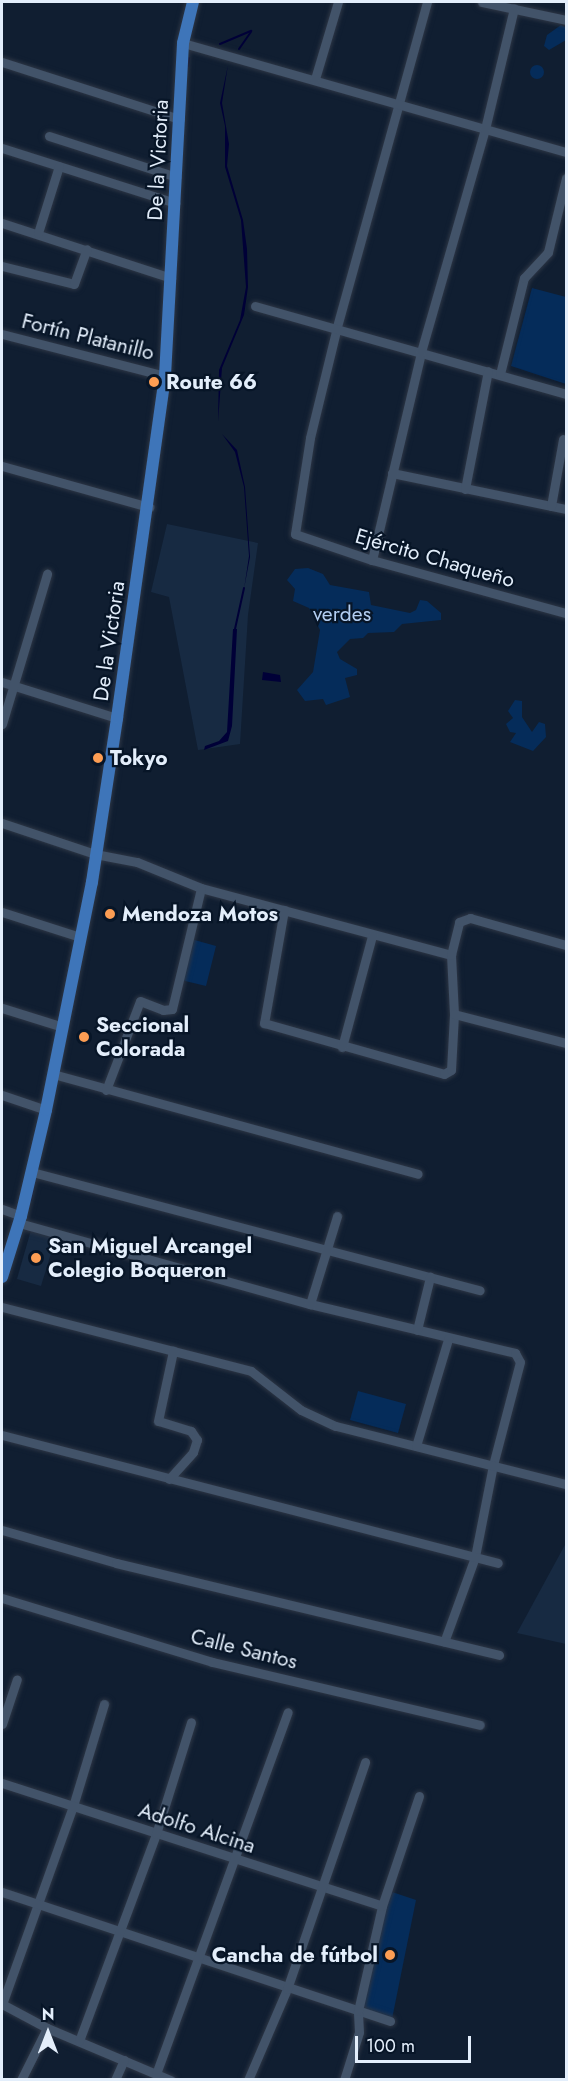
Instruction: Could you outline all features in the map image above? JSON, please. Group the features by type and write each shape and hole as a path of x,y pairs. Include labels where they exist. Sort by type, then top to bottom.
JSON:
{"main road":[{"name":"De la Victoria","path":"2,1277 32,1172 63,1028 81,937 117,718 165,375 183,43 193,2"}],"street":[{"path":"315,79 338,2"},
{"path":"336,331 427,2"},
{"path":"482,2 567,20"},
{"path":"372,560 421,352 485,129 514,8"},
{"path":"183,43 567,152"},
{"path":"2,62 180,119"},
{"path":"49,136 177,177"},
{"path":"2,148 175,203"},
{"path":"38,233 59,166"},
{"path":"500,374 524,278 548,252 567,178"},
{"path":"2,223 171,278"},
{"path":"2,266 74,284 87,249"},
{"path":"255,306 336,331 421,352 567,394"},
{"name":"Ejército Chaqueño","path":"336,331 310,438 295,534 372,560 567,613"},
{"name":"Fortín Platanillo","path":"2,334 165,375"},
{"path":"465,489 489,371"},
{"path":"551,506 563,440"},
{"path":"2,466 148,507"},
{"path":"392,473 567,509"},
{"path":"2,724 47,574"},
{"path":"2,682 117,718"},
{"path":"2,823 95,854 137,862 201,888 372,936 451,955"},
{"path":"106,1090 140,1001 163,1010 172,1009 201,888"},
{"path":"285,910 264,1023 342,1047 447,1074 451,1070 454,1014 451,955 459,922 470,918 567,945"},
{"path":"2,912 81,937"},
{"path":"342,1047 372,936"},
{"path":"2,1008 63,1028"},
{"path":"454,1014 567,1043"},
{"path":"53,1074 418,1174"},
{"path":"2,1095 46,1110"},
{"path":"32,1172 480,1290"},
{"path":"2,1209 20,1219 310,1304 448,1339 515,1353 519,1358 493,1465 475,1557 444,1642"},
{"path":"310,1304 337,1216"},
{"path":"417,1330 430,1277"},
{"path":"2,1308 251,1371 301,1410 331,1425 566,1482"},
{"path":"416,1446 448,1339"},
{"path":"169,1479 193,1452 197,1440 191,1431 158,1422 173,1351"},
{"path":"2,1435 498,1563"},
{"path":"2,1530 116,1563 499,1655"},
{"name":"Calle Santos","path":"2,1598 212,1662 480,1725"},
{"path":"2,1724 18,1679"},
{"path":"104,1704 74,1806 2,2004 47,2028 170,2079"},
{"path":"156,2074 201,1959 288,1712"},
{"path":"79,2041 156,1834 191,1722"},
{"path":"248,2079 287,1989 324,1887 365,1762"},
{"name":"Adolfo Alcina","path":"2,1783 382,1906"},
{"path":"344,2079 359,2032 358,2011 382,1906 419,1796"},
{"path":"2,1892 287,1989 390,2021"},
{"path":"21,2079 47,2028"},
{"path":"115,2079 123,2060"}],"shaded area":[{"path":"228,65 222,103 229,144 227,166 243,220 247,249 248,287 244,315 222,368 218,422 219,370 240,320 246,287 241,220 225,167 225,126 220,103"},
{"path":"222,434 237,450 245,487 250,557 244,589 249,556 244,487 235,452"},
{"path":"167,524 258,543 248,615 240,744 198,750 169,597 151,592"},
{"path":"233,629 237,629 232,726 228,741 204,750 205,746 219,741 227,732"},
{"path":"263,672 280,675 281,682 262,680"},
{"name":"San Miguel Arcangel Colegio Boqueron","path":"31,1230 56,1237 41,1286 17,1279"},
{"path":"566,1543 566,1644 517,1633"}],"green space":[{"path":"561,25 565,27 566,40 549,50 544,46 547,35"},
{"path":"534,65 540,65 544,72 540,79 534,79 530,75 530,69"},
{"path":"532,288 566,297 566,384 511,366"},
{"name":"verdes","path":"308,568 323,574 330,585 369,592 371,605 410,613 416,610 420,600 427,601 441,613 441,620 402,624 394,632 368,633 363,638 350,639 337,652 340,659 357,669 357,675 345,678 350,697 326,705 323,699 305,701 297,690 313,672 320,630 309,608 293,601 295,589 287,580 295,569"},
{"path":"515,700 522,701 522,717 532,732 539,722 545,724 546,737 533,751 510,742 516,733 510,732 506,724 513,718 508,711"},
{"path":"191,939 216,946 206,986 181,980"},
{"path":"358,1391 406,1404 398,1433 350,1420"},
{"name":"Cancha de fútbol","path":"389,1891 416,1900 392,2019 361,2010"}],"waterway":[{"path":"220,44 251,31"},
{"path":"239,49 251,32"},
{"path":"188,66 189,58"},
{"path":"235,629 244,588"},
{"path":"31,1200 34,1185"}],"place":[{"name":"Route 66","path":"154,382"},
{"name":"Tokyo","path":"98,758"},
{"name":"Mendoza Motos","path":"110,914"},
{"name":"Seccional Colorada","path":"84,1037"},
{"name":"San Miguel Arcangel Colegio Boqueron","path":"36,1258"},
{"name":"Cancha de fútbol","path":"390,1955"}]}
